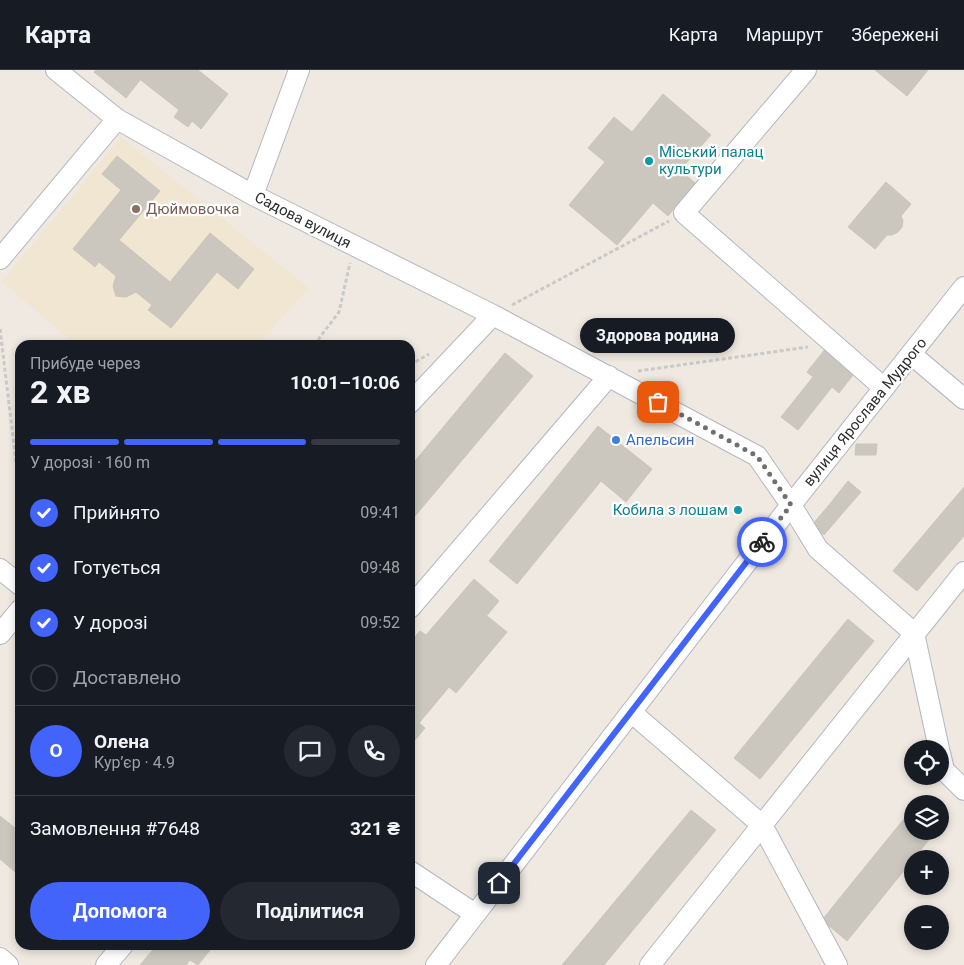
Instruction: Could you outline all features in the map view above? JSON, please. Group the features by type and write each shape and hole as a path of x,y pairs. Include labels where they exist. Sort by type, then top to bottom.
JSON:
{"street":[{"name":"Садова вулиця","path":"56,70 117,119 253,195 493,315 757,456 791,505 818,549 914,633"},
{"path":"253,195 299,70"},
{"path":"806,70 684,213 884,388"},
{"path":"0,259 117,119"},
{"name":"вулиця Ярослава Мудрого","path":"436,965 791,505 964,287"},
{"path":"415,398 493,315"},
{"path":"911,354 964,399"},
{"path":"415,602 609,376"},
{"path":"0,569 15,581"},
{"path":"650,965 964,572"},
{"path":"0,634 15,616"},
{"path":"914,633 937,740"},
{"path":"631,712 762,825 837,965"},
{"path":"949,775 964,790"},
{"path":"415,874 475,914"},
{"path":"106,965 119,950"},
{"path":"0,958 8,965"}],"path":[{"path":"493,315 684,213"},
{"path":"318,340 339,312 354,246"},
{"path":"0,329 15,454"},
{"path":"609,376 833,343"}],"shaded area":[{"name":"Дюймовочка","path":"121,137 309,288 262,340 70,340 2,282"}],"building":[{"path":"96,70 128,70 140,80 126,98 94,72"},
{"path":"128,70 198,70 228,94 201,129 192,121 188,127 174,117 179,110"},
{"path":"875,70 928,70 907,96"},
{"path":"663,94 711,135 680,170 695,183 668,216 653,203 617,245 569,205 605,162 588,148 614,117 632,132"},
{"path":"117,156 160,191 119,240 170,282 210,233 254,269 238,289 217,272 171,328 148,310 152,305 136,292 126,297 116,296 113,286 116,276 99,262 95,267 73,249 121,190 102,174"},
{"path":"886,182 911,204 901,216 903,221 902,227 898,232 887,235 875,249 848,227"},
{"path":"826,348 856,371 839,393 832,387 798,430 781,417 813,377 807,372"},
{"path":"505,353 533,376 415,516 415,461"},
{"path":"598,426 652,469 626,502 601,481 517,584 489,561"},
{"path":"856,444 877,444 876,455 855,455"},
{"path":"848,481 861,492 841,515 829,505"},
{"path":"964,487 964,536 917,591 893,571"},
{"path":"829,505 841,515 824,535 812,525"},
{"path":"474,579 499,601 452,657 445,652 415,689 415,637 420,631 426,635"},
{"path":"487,616 507,632 456,693 449,687 419,723 425,728 415,740 415,689 445,652 452,657"},
{"path":"848,619 874,641 760,779 734,758"},
{"path":"691,810 716,830 604,965 562,965"},
{"path":"0,816 15,828 15,872 0,859"},
{"path":"904,819 904,840 929,840 921,850 904,850 904,871 847,941 822,920"},
{"path":"153,950 210,950 198,965 190,960 186,965 140,965"}],"way so far":[{"path":"658,402 757,456 791,505 762,542"}],"place":[{"name":"Міський палац культури","path":"649,161"},
{"name":"Дюймовочка","path":"136,209"},
{"name":"Здорова родина","path":"658,402"},
{"name":"Апельсин","path":"616,440"},
{"name":"Кобила з лошам","path":"738,510"}],"route":[{"path":"499,883 762,542"}]}
